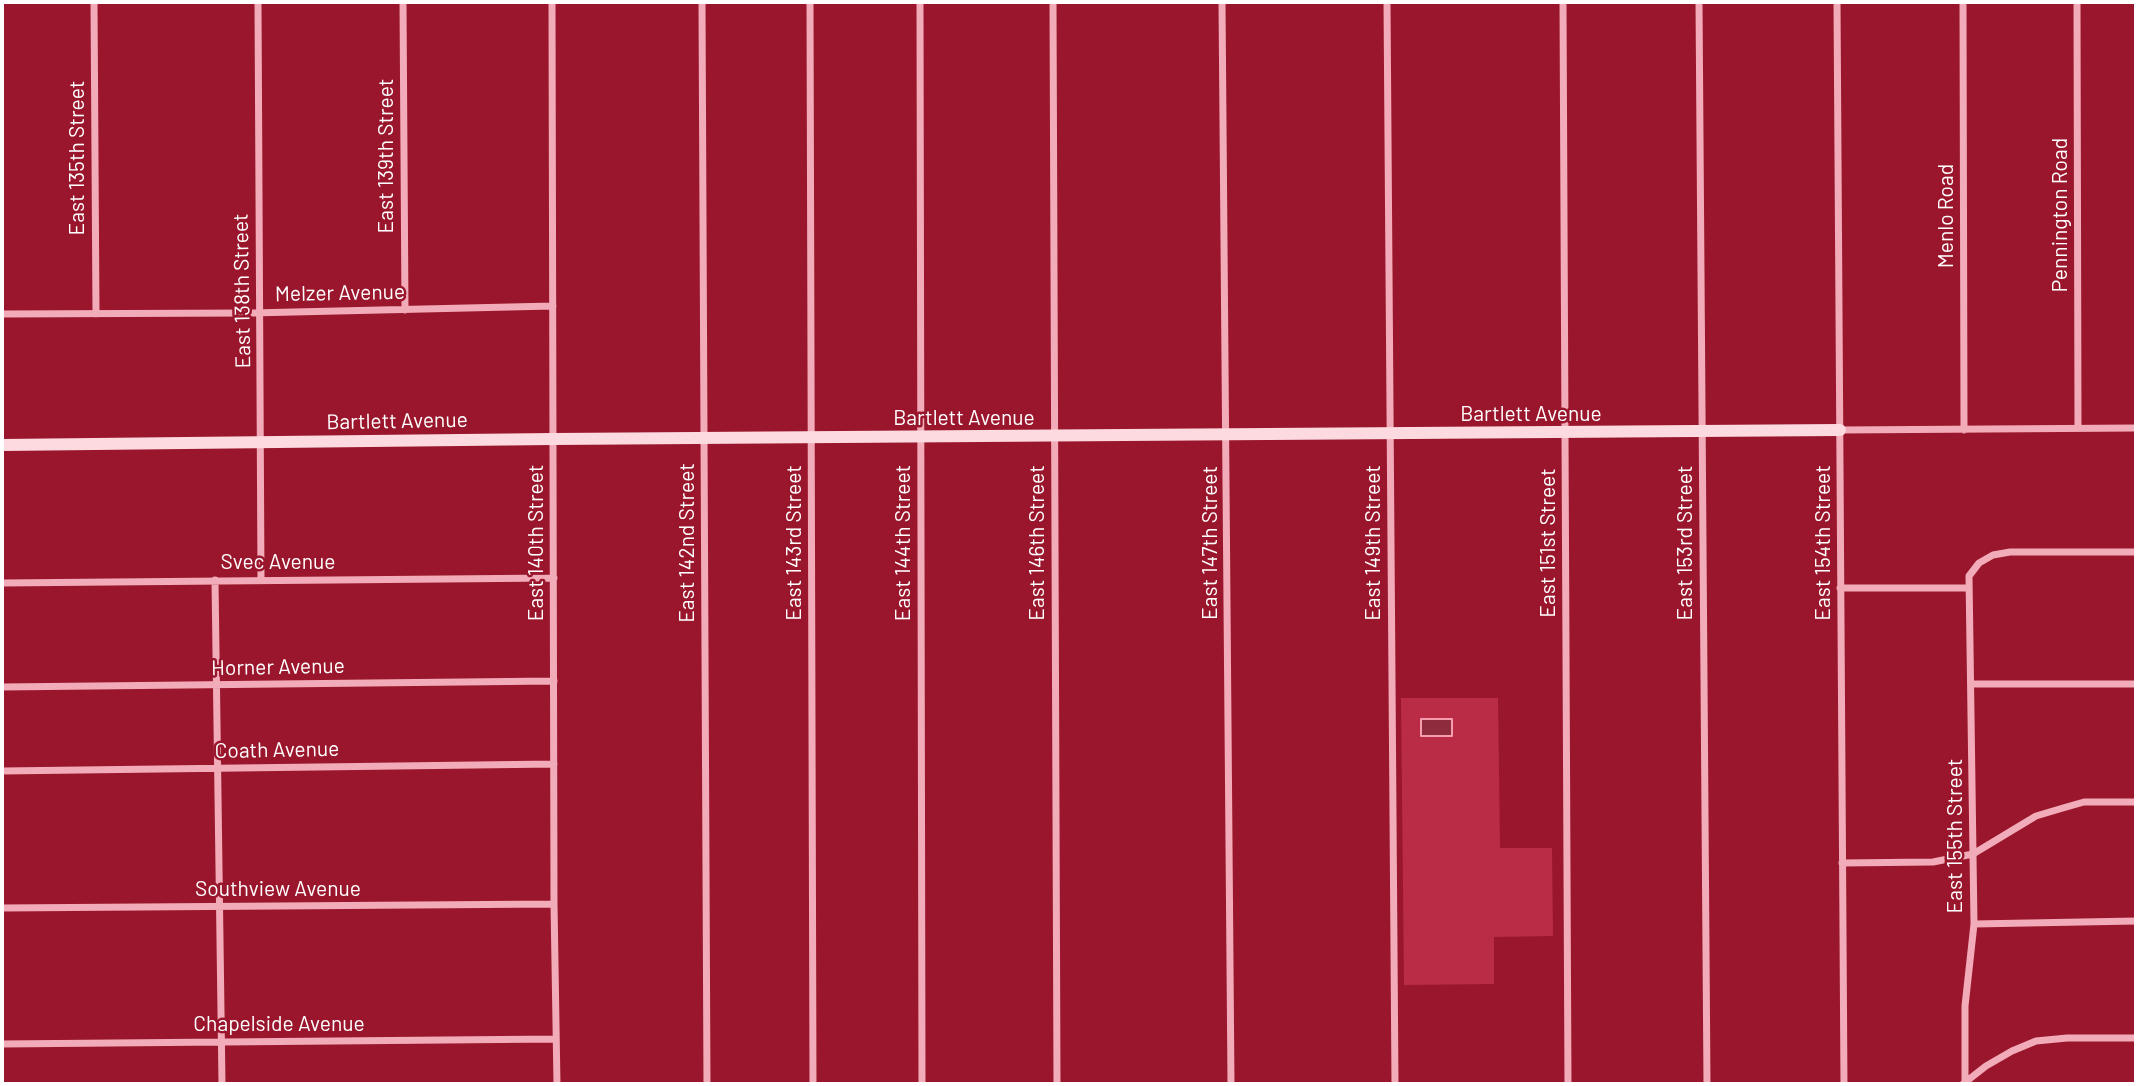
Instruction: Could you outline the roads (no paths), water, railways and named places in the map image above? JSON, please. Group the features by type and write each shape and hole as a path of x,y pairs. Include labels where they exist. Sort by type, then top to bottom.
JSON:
{"street":[{"name":"East 135th Street","path":"94,2 96,314"},
{"name":"East 138th Street","path":"258,2 261,580"},
{"name":"East 139th Street","path":"402,2 405,310"},
{"name":"East 140th Street","path":"552,2 554,904 557,1084"},
{"name":"East 142nd Street","path":"702,2 707,1084"},
{"name":"East 143rd Street","path":"810,2 813,1084"},
{"name":"East 144th Street","path":"920,2 922,1084"},
{"name":"East 146th Street","path":"1053,2 1057,1084"},
{"name":"East 147th Street","path":"1222,2 1231,1084"},
{"name":"East 149th Street","path":"1387,2 1395,1084"},
{"name":"East 151st Street","path":"1563,2 1568,1084"},
{"name":"East 153rd Street","path":"1699,2 1707,1084"},
{"name":"East 154th Street","path":"1837,2 1844,1084"},
{"name":"Menlo Road","path":"1963,2 1964,430"},
{"name":"Pennington Road","path":"2077,2 2078,427"},
{"name":"Melzer Avenue","path":"2,314 260,313 553,306"},
{"name":"Bartlett Avenue","path":"2,445 2136,428"},
{"path":"1840,588 1968,588 1969,576 1979,563 1993,555 2010,552 2136,552"},
{"name":"Svec Avenue","path":"2,583 554,578"},
{"path":"215,580 222,1084"},
{"name":"East 155th Street","path":"1964,1084 1965,1006 1973,924 1972,684 1968,588"},
{"name":"Horner Avenue","path":"2,687 554,681"},
{"path":"1972,684 2136,684"},
{"name":"Coath Avenue","path":"2,771 554,764"},
{"path":"1842,863 1933,862 1973,854 2036,816 2084,802 2136,802"},
{"name":"Southview Avenue","path":"2,908 554,904"},
{"path":"1973,924 2136,921"},
{"path":"1964,1084 1986,1066 2036,1041 2136,1038"},
{"name":"Chapelside Avenue","path":"2,1044 556,1039"}]}
